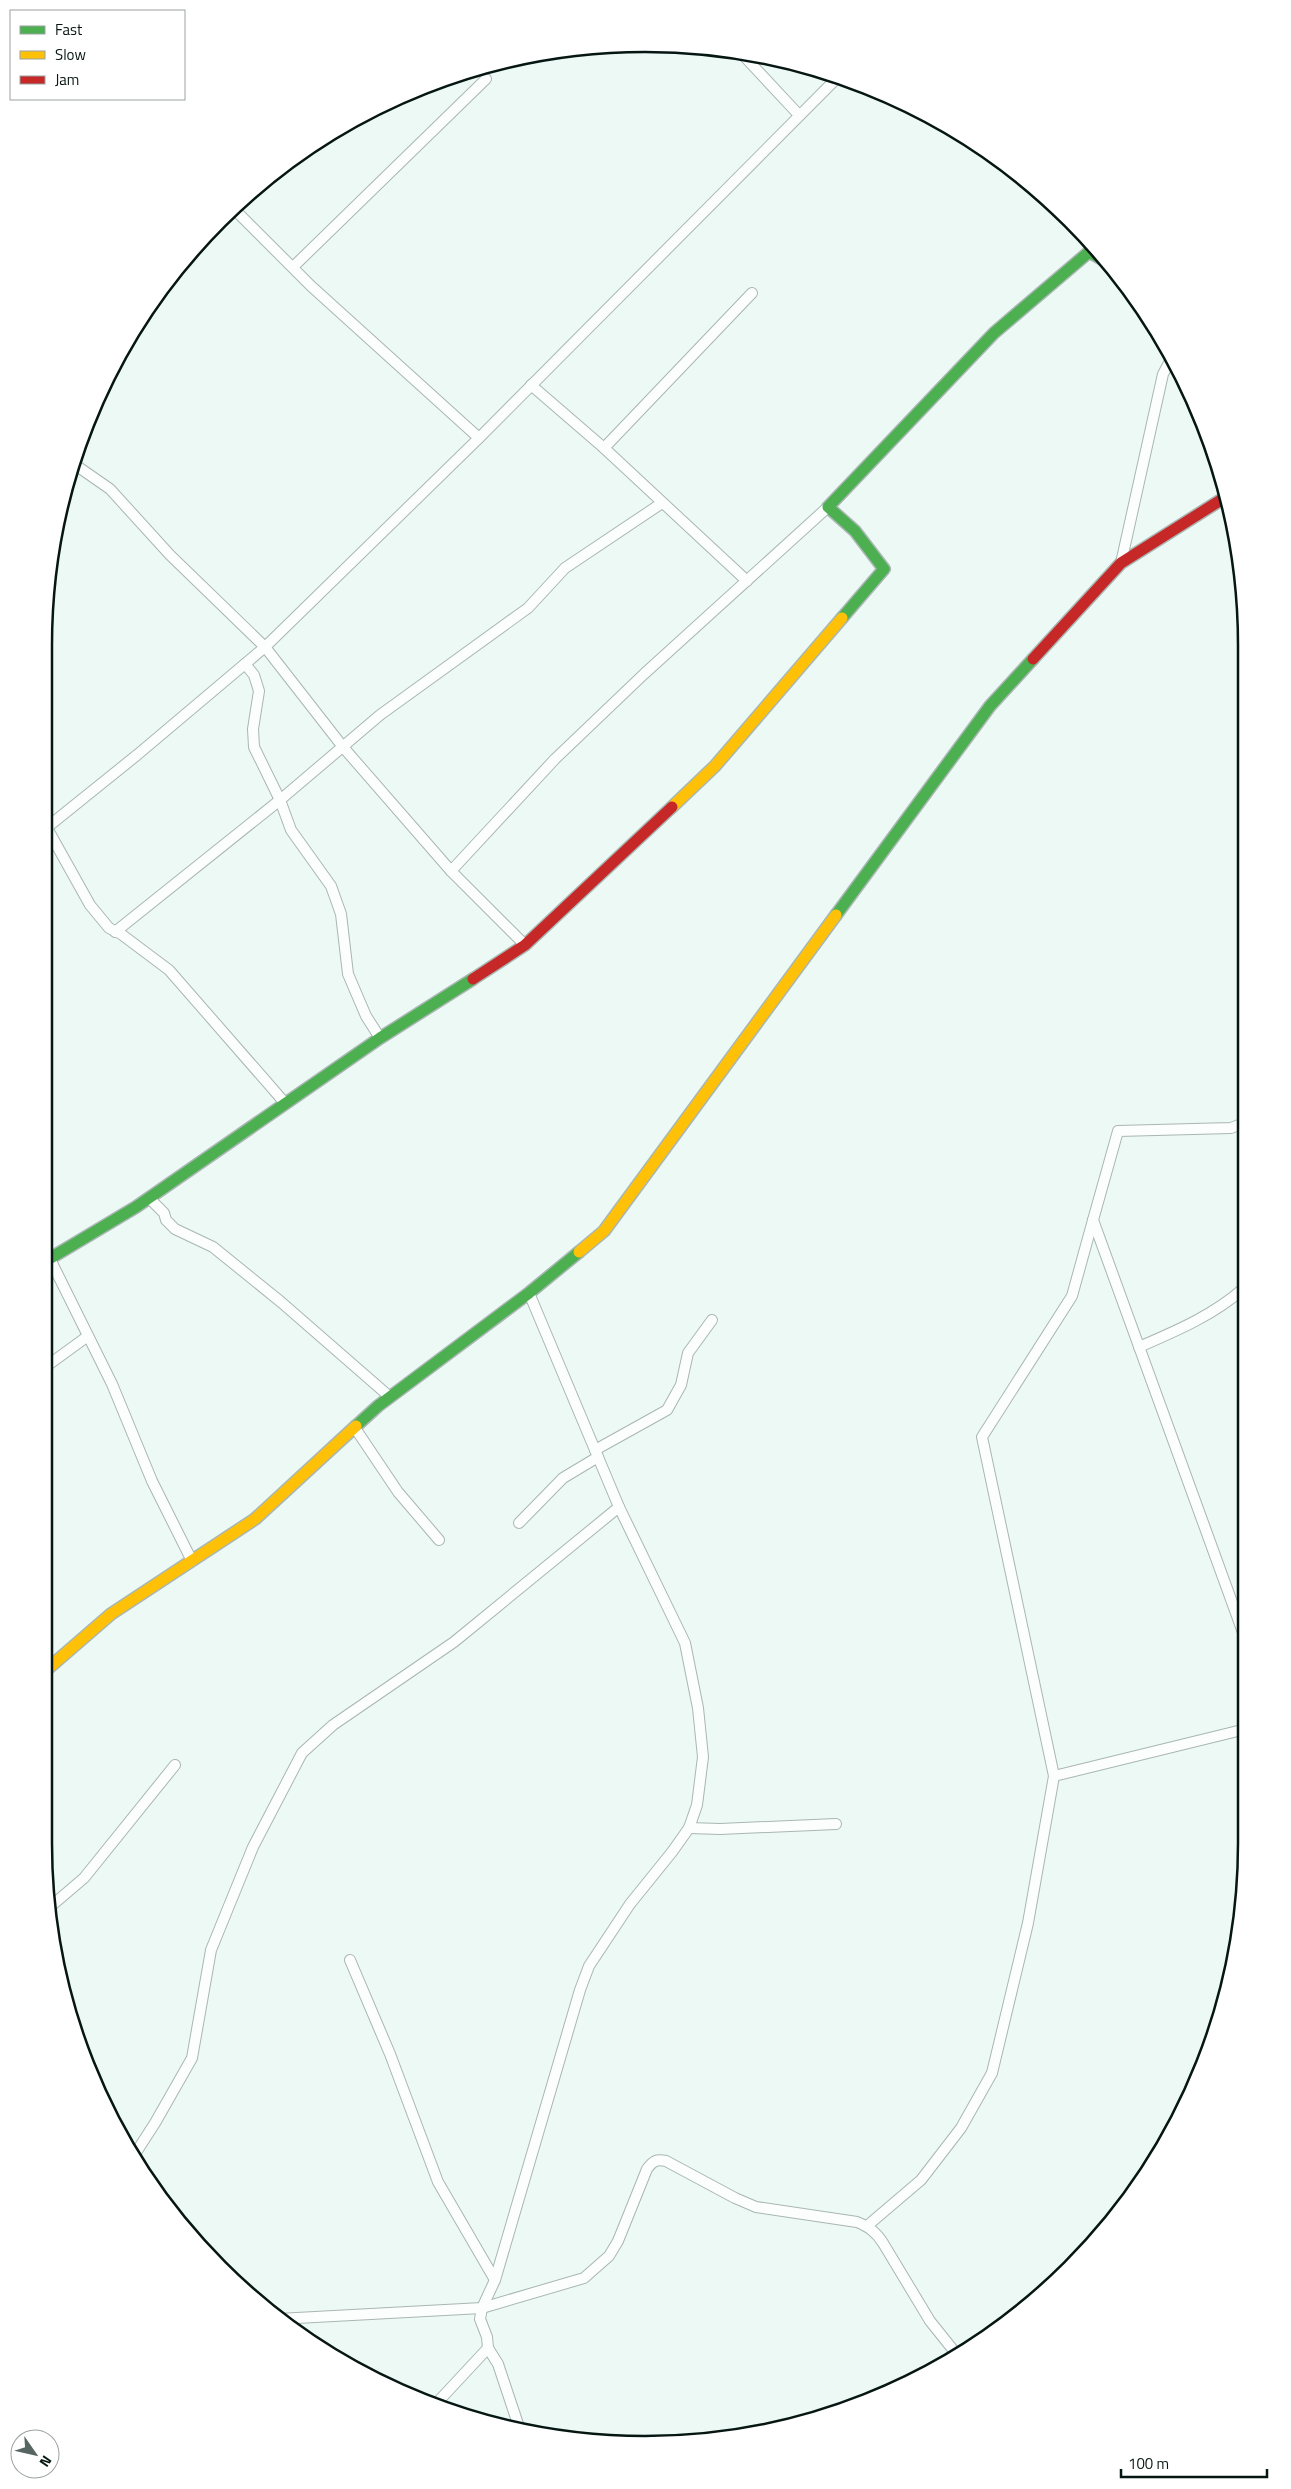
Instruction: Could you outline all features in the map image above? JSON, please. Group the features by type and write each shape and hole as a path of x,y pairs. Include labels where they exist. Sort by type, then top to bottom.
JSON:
{"street":[{"path":"750,62 800,116"},
{"path":"292,267 486,79"},
{"path":"52,823 264,647 479,438 832,83"},
{"path":"240,214 292,267 479,438"},
{"path":"451,871 555,759 644,674 828,508 994,333 1088,251"},
{"path":"604,448 752,293"},
{"path":"1121,563 1163,374 1167,365"},
{"path":"531,385 604,448 747,581"},
{"path":"80,468 110,489 170,555 264,647 344,747 451,871 525,945"},
{"path":"52,1665 111,1614 255,1519 390,1397 529,1293 604,1231 990,706 1121,563 1220,501"},
{"path":"115,932 280,800 380,715 522,613 565,568 662,503"},
{"path":"52,1257 149,1198 380,1038 525,945 715,766 884,569 855,531 828,508"},
{"path":"245,664 254,675 260,691 254,729 254,747 280,800 291,830 331,886 341,914 351,981 366,1016 380,1038"},
{"path":"52,838 90,904 109,928 121,934 170,970 285,1103"},
{"path":"867,2226 921,2180 961,2128 992,2073 1028,1923 1054,1776 982,1437 1072,1296 1118,1131 1231,1128 1238,1125"},
{"path":"149,1198 164,1213 166,1220 175,1229 213,1247 281,1302 390,1397"},
{"path":"1093,1220 1238,1619"},
{"path":"52,1269 112,1384 152,1481 192,1561"},
{"path":"517,2422 498,2364 488,2348 488,2337 480,2319 482,2308 495,2280 533,2146 589,1966 630,1904 689,1828 697,1805 703,1757 698,1708 685,1643 619,1507 529,1293"},
{"path":"1139,1347 1192,1323 1232,1300 1238,1294"},
{"path":"519,1523 563,1478 597,1453 667,1410 681,1385 688,1353 712,1320"},
{"path":"52,1362 88,1336"},
{"path":"355,1428 398,1492 438,1540"},
{"path":"137,2149 155,2123 192,2058 212,1950 253,1847 302,1753 333,1725 454,1642 619,1507"},
{"path":"1054,1776 1238,1731"},
{"path":"56,1902 84,1878 175,1765"},
{"path":"689,1828 720,1829 836,1824"},
{"path":"350,1960 390,2054 438,2182 495,2280"},
{"path":"291,2318 482,2308 584,2278 609,2256 618,2241 647,2169 658,2159 666,2161 735,2198 756,2207 857,2222 867,2226 876,2232 930,2320 953,2350"},
{"path":"440,2399 488,2348"}],"traffic: fast":[{"path":"842,618 884,569 855,531 828,507 994,333 1089,252"},
{"path":"836,915 990,706 1033,659"},
{"path":"52,1257 136,1207 380,1038 473,979"},
{"path":"356,1426 378,1406 529,1293 579,1252"}],"traffic: slow":[{"path":"672,807 715,766 842,618"},
{"path":"579,1252 604,1231 836,915"},
{"path":"52,1665 111,1614 255,1519 356,1426"}],"traffic: jam":[{"path":"1033,659 1121,563 1220,501"},
{"path":"473,979 525,945 672,807"}]}
